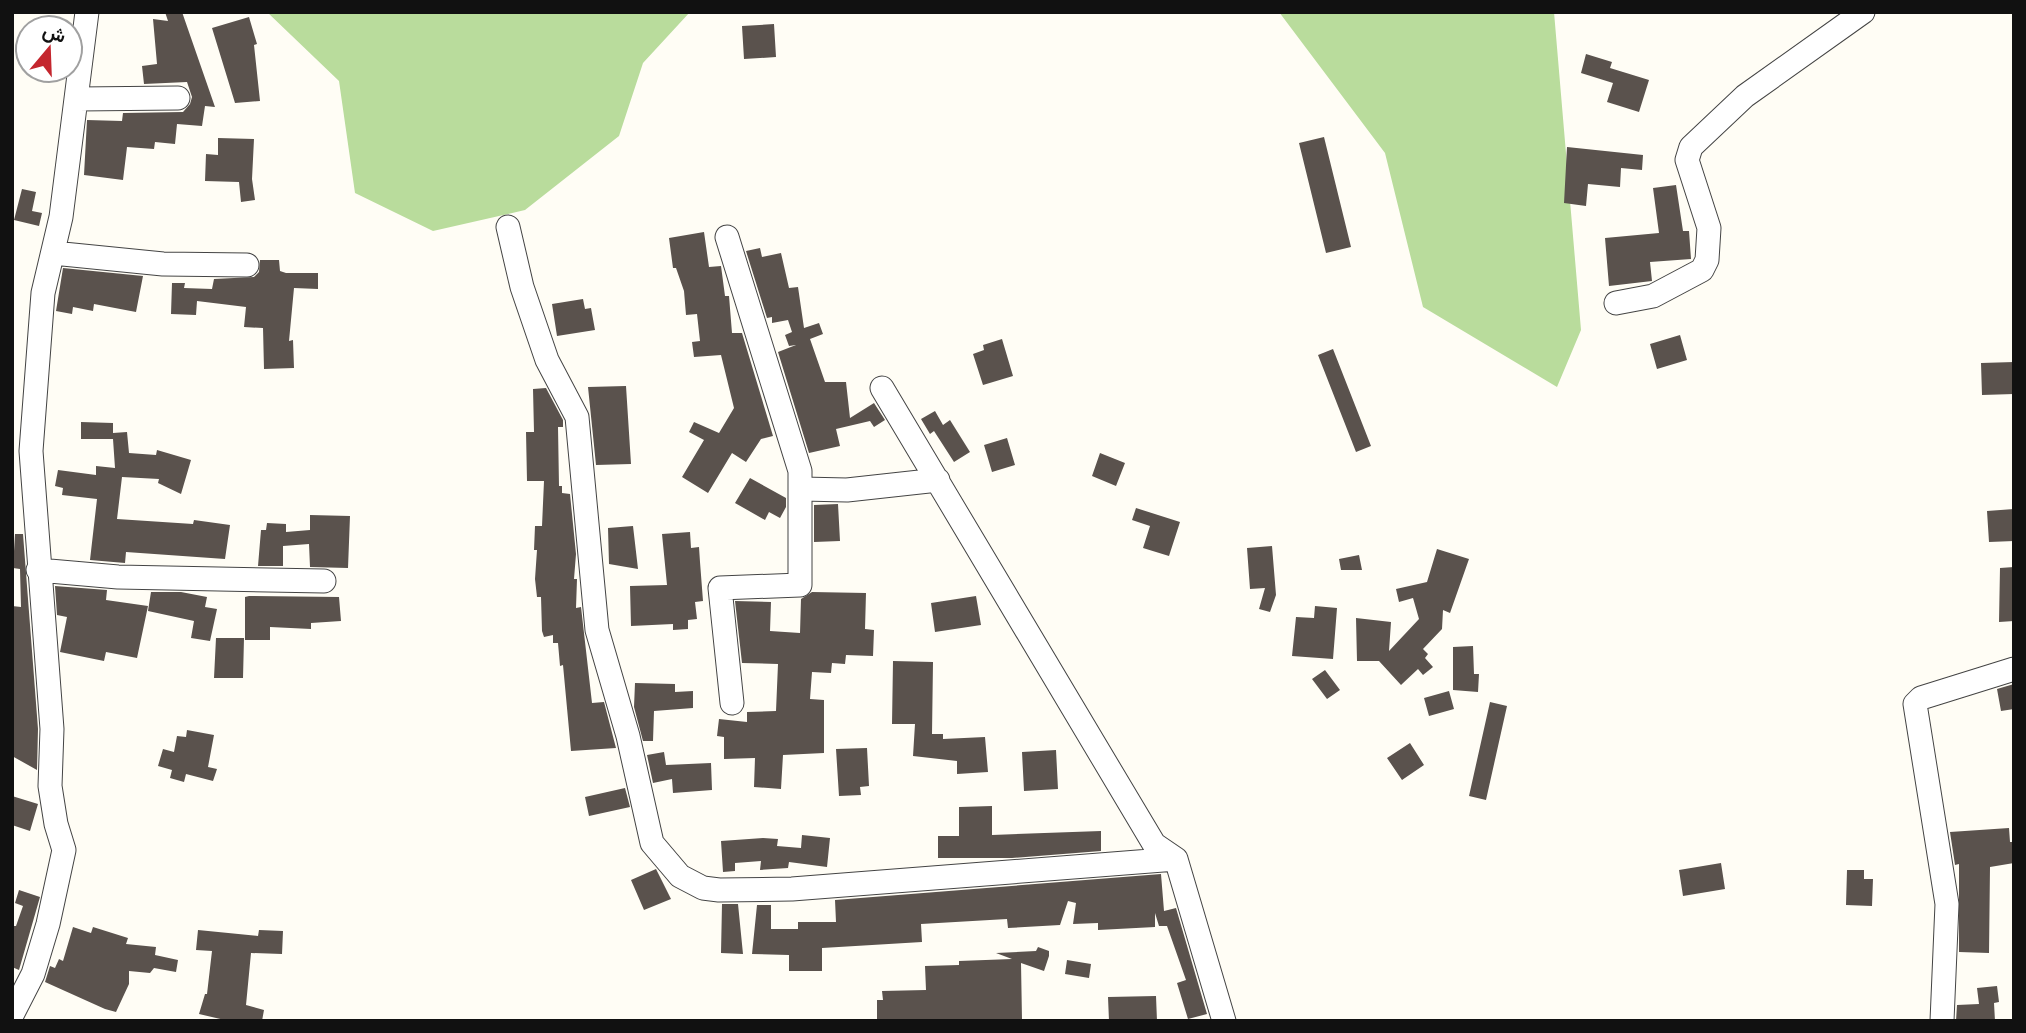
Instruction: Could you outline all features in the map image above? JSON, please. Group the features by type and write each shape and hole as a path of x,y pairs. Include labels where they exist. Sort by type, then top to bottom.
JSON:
{"street":[{"path":"12,1015 33,974 48,925 64,850 56,824 50,786 52,729 38,570 31,438 41,306 61,217 87,12"},
{"path":"1616,303 1653,296 1702,270 1707,260 1709,228 1687,160 1690,147 1745,96 1863,12"},
{"path":"78,99 178,98"},
{"path":"508,227 522,287 547,360 577,416 597,630 628,736 652,843 680,876 703,888 719,890 792,889 1176,859"},
{"path":"727,237 800,471 802,489 800,585 720,588 732,703"},
{"path":"52,253 163,264 247,264"},
{"path":"882,388 1154,844 1176,859 1224,1021"},
{"path":"802,489 847,490 938,480"},
{"path":"38,570 118,577 324,581"},
{"path":"1942,1021 1947,904 1915,704 1922,698 2014,669"}],"green space":[{"path":"267,12 690,12 643,63 619,136 525,210 433,231 355,193 339,81"},
{"path":"1279,12 1554,12 1581,330 1557,387 1423,307 1385,153"}],"building":[{"path":"165,12 182,12 215,107 205,106 202,126 177,124 175,144 155,142 154,149 127,147 123,180 84,175 87,120 122,121 123,113 183,112 190,104 192,97 187,82 144,84 142,66 157,64 153,19 168,21"},
{"path":"249,17 257,44 254,45 260,101 235,103 212,28"},
{"path":"774,24 776,57 744,59 742,26"},
{"path":"1586,54 1612,62 1610,68 1649,80 1639,112 1607,102 1613,83 1581,73"},
{"path":"1324,137 1351,247 1326,253 1299,143"},
{"path":"218,138 254,139 252,179 255,200 241,202 239,182 205,181 206,154 218,155"},
{"path":"1567,147 1643,155 1642,170 1621,168 1620,187 1588,184 1586,206 1564,203"},
{"path":"1676,185 1683,231 1689,231 1691,259 1650,262 1652,281 1609,286 1605,238 1659,233 1653,188"},
{"path":"22,189 36,192 32,211 42,213 39,226 14,220"},
{"path":"704,232 709,267 721,266 725,296 729,296 732,333 742,333 773,436 761,439 746,462 732,453 708,493 682,477 704,440 689,432 694,422 719,433 734,408 721,355 694,357 692,342 700,341 697,314 686,315 684,291 676,268 673,268 669,238"},
{"path":"760,248 762,257 781,253 789,288 798,287 804,328 819,323 823,334 810,339 825,382 846,382 850,418 874,403 885,420 874,427 870,421 836,429 840,446 809,453 778,352 796,345 789,346 785,335 792,332 788,320 772,323 772,317 767,318 746,251"},
{"path":"260,260 279,260 280,271 286,273 318,273 318,289 294,288 289,341 293,340 294,368 264,369 263,328 244,327 246,307 197,301 196,315 171,314 172,283 185,283 184,288 212,289 214,279 254,277 259,272"},
{"path":"63,268 143,276 136,312 94,304 93,311 73,307 72,314 56,311"},
{"path":"583,299 585,309 591,308 595,330 557,336 552,304"},
{"path":"1680,335 1687,360 1657,369 1650,344"},
{"path":"1002,339 1013,376 983,385 973,354 984,350 983,345"},
{"path":"1333,349 1371,446 1356,452 1318,355"},
{"path":"2014,362 2014,394 1982,395 1981,363"},
{"path":"626,386 631,464 596,465 588,387"},
{"path":"546,388 563,420 563,427 558,427 559,486 562,486 562,493 570,494 576,554 576,608 581,607 592,703 604,702 616,748 571,751 563,665 560,666 558,643 553,643 553,635 544,637 542,631 541,597 537,597 535,579 537,550 534,550 535,526 542,526 544,481 527,481 526,432 534,432 533,389"},
{"path":"935,411 943,425 950,420 970,452 954,462 934,431 930,434 921,419"},
{"path":"81,422 113,423 113,433 127,432 129,453 156,455 157,450 191,460 181,494 158,483 159,479 122,477 117,519 193,524 194,520 230,525 225,559 126,552 125,563 90,560 97,499 62,495 63,488 55,486 58,470 96,475 96,466 115,468 113,439 81,439"},
{"path":"1007,438 1015,465 992,472 984,445"},
{"path":"1100,453 1125,463 1116,486 1092,476"},
{"path":"750,478 786,498 786,507 780,518 769,512 765,520 735,503"},
{"path":"838,504 840,541 814,542 814,505"},
{"path":"1136,508 1180,522 1169,556 1143,548 1150,526 1132,520"},
{"path":"2014,509 2014,541 1989,542 1987,511"},
{"path":"310,515 350,516 348,568 310,567 309,544 283,546 283,566 258,566 261,530 266,530 267,523 286,524 286,532 310,530"},
{"path":"633,526 638,569 609,564 608,528"},
{"path":"690,532 691,548 699,547 703,601 695,602 697,619 688,620 688,629 673,630 673,624 631,626 630,586 667,585 662,534"},
{"path":"15,534 23,534 38,729 37,770 12,756 12,606 21,607 20,569 13,568"},
{"path":"1272,546 1276,595 1270,612 1259,609 1265,588 1250,589 1247,548"},
{"path":"1437,549 1469,559 1450,613 1443,610 1442,629 1423,649 1428,654 1425,658 1433,667 1423,675 1418,669 1401,685 1379,661 1357,661 1356,618 1391,622 1389,651 1419,619 1413,598 1399,602 1396,589 1427,582"},
{"path":"1359,555 1362,570 1341,570 1339,559"},
{"path":"2014,567 2014,621 1999,622 2000,568"},
{"path":"55,586 107,590 106,600 148,606 137,658 106,652 104,661 60,652 67,617 57,615"},
{"path":"151,592 181,592 207,597 205,607 217,609 210,641 191,638 194,621 148,611"},
{"path":"812,592 866,593 865,629 874,630 873,656 846,655 845,664 832,663 831,673 812,672 810,699 824,700 824,753 783,755 781,789 754,787 755,758 724,759 724,737 717,736 719,719 747,722 747,712 776,711 778,664 742,663 735,601 771,602 770,631 800,633 801,599"},
{"path":"976,596 981,625 935,632 931,603"},
{"path":"245,597 339,597 341,621 311,623 311,629 270,627 270,640 245,640"},
{"path":"1315,606 1337,608 1333,659 1292,656 1296,617 1314,618"},
{"path":"216,638 244,638 243,678 214,678"},
{"path":"1473,646 1474,674 1479,674 1478,692 1453,690 1453,647"},
{"path":"893,661 933,662 932,734 943,734 943,739 985,737 988,772 957,774 957,761 913,756 915,724 892,724"},
{"path":"1325,670 1340,690 1327,699 1312,679"},
{"path":"635,683 675,684 675,692 693,691 693,708 654,711 653,741 643,741 634,707"},
{"path":"2014,684 2014,709 2001,711 1997,689"},
{"path":"1449,691 1454,709 1429,716 1424,698"},
{"path":"1490,702 1507,706 1486,800 1469,796"},
{"path":"187,730 214,735 208,767 217,769 213,781 186,774 184,782 170,778 172,770 158,766 163,749 174,752 177,736 186,737"},
{"path":"1410,743 1424,765 1402,780 1387,758"},
{"path":"867,748 869,786 860,787 861,795 839,796 836,749"},
{"path":"1056,750 1058,789 1024,791 1022,752"},
{"path":"664,752 666,765 711,763 712,790 673,793 672,779 653,783 647,755"},
{"path":"625,788 630,807 589,816 585,797"},
{"path":"12,796 38,804 30,831 12,825"},
{"path":"992,806 992,835 1101,831 1101,851 1012,858 938,858 938,836 959,836 959,807"},
{"path":"2009,828 2010,842 2014,842 2014,863 1990,867 1989,953 1959,952 1959,864 1955,865 1950,832"},
{"path":"802,835 830,838 827,867 789,862 788,868 760,870 761,861 735,863 735,871 723,872 721,841 778,839 777,846 801,848"},
{"path":"1721,863 1725,889 1683,896 1679,870"},
{"path":"656,869 671,899 644,910 631,880"},
{"path":"1847,870 1864,870 1864,879 1873,879 1872,906 1846,905"},
{"path":"1161,874 1164,911 1176,908 1207,1014 1188,1019 1177,983 1186,980 1167,926 1159,926 1155,913 1155,927 1098,930 1098,923 1073,924 1076,903 1068,901 1060,925 1008,928 1007,919 921,924 922,942 822,948 822,971 789,971 789,955 752,954 757,905 771,905 771,929 798,929 798,922 836,922 835,900"},
{"path":"19,890 40,897 19,970 12,967 12,926 16,926 23,906 15,903"},
{"path":"722,904 738,904 743,954 721,953"},
{"path":"73,927 91,933 93,927 128,938 126,944 156,947 155,955 178,960 176,972 154,968 150,973 129,971 129,984 116,1012 105,1009 45,982 50,966 55,968 59,959 63,961"},
{"path":"198,930 258,936 259,930 283,931 282,954 251,953 246,1005 264,1010 262,1021 229,1021 199,1014 207,994 212,951 196,950"},
{"path":"1038,947 1049,951 1044,971 1021,963 1022,1019 877,1021 877,1000 883,1000 882,991 926,990 925,966 959,965 959,961 1012,959 996,953 1036,951"},
{"path":"1067,960 1091,964 1089,978 1065,974"},
{"path":"1997,986 1999,1002 1994,1003 1995,1021 1956,1021 1957,1005 1979,1004 1977,988"},
{"path":"1156,996 1157,1021 1109,1021 1108,997"}]}
